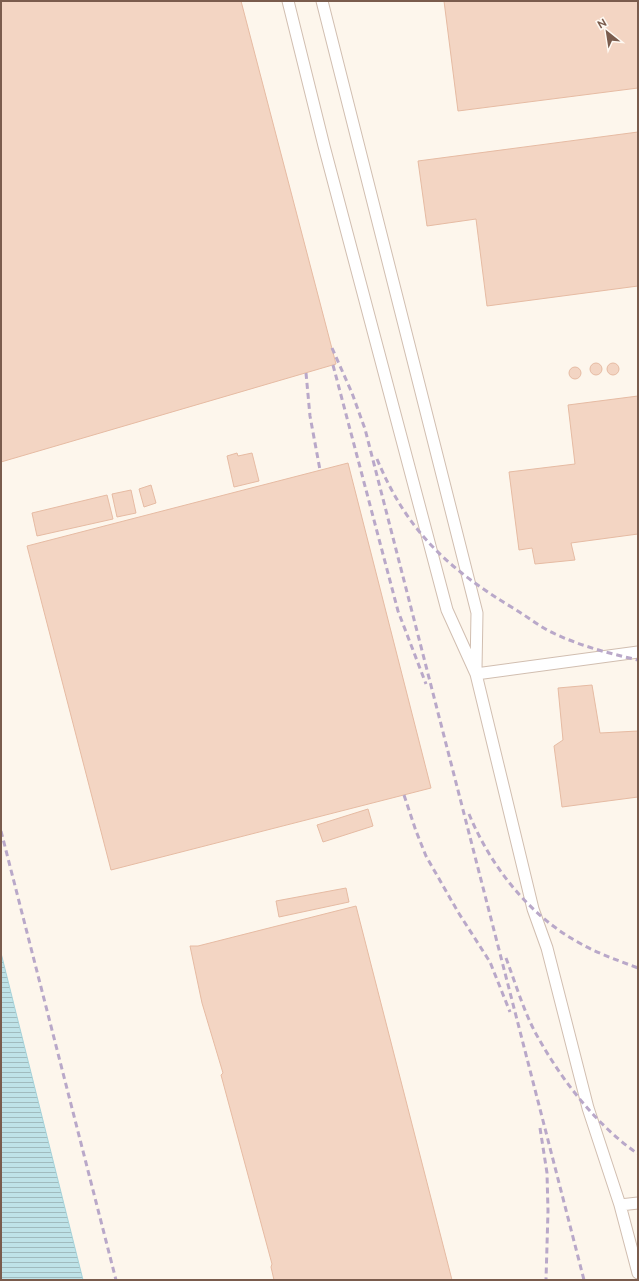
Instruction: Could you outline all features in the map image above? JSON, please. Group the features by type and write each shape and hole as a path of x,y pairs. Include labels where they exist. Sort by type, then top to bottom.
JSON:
{"lane":[{"path":"288,1 324,146 447,610 476,674 533,909 547,948 588,1108 620,1205 638,1273"},
{"path":"322,1 477,613 476,674"},
{"path":"476,674 638,652"},
{"path":"620,1205 638,1203"}],"water":[{"path":"1,953 83,1280 1,1280"}],"building":[{"path":"1,1 241,1 336,364 1,462"},
{"path":"444,1 638,1 638,88 458,111"},
{"path":"638,132 638,286 487,306 476,219 427,226 418,161"},
{"path":"596,363 600,365 602,369 600,373 596,375 592,373 590,369 592,365"},
{"path":"611,363 615,363 619,369 615,375 611,375 607,371 607,367"},
{"path":"573,367 577,367 581,373 577,379 573,379 569,375 569,371"},
{"path":"638,396 638,534 571,543 575,560 535,564 532,548 519,550 509,472 575,464 568,405"},
{"path":"237,453 238,456 252,453 259,481 234,487 227,456"},
{"path":"348,463 431,788 111,870 27,546"},
{"path":"151,485 156,503 144,507 139,489"},
{"path":"131,490 136,513 117,517 112,494"},
{"path":"107,495 113,519 37,536 32,513"},
{"path":"592,685 600,733 638,731 638,797 562,807 554,746 563,740 558,688"},
{"path":"368,809 373,826 323,842 317,825"},
{"path":"346,888 349,902 279,917 276,901"},
{"path":"356,906 452,1280 274,1280 271,1267 272,1264 221,1075 223,1073 202,1003 190,946 198,946"}],"railway":[{"path":"332,348 352,393 365,429 584,1280"},
{"path":"333,365 398,611 426,684"},
{"path":"306,373 310,416 320,470"},
{"path":"377,459 402,507 416,527 432,546 468,578 549,631 592,648 638,660"},
{"path":"404,795 426,856 458,912 490,962 510,1012"},
{"path":"469,814 488,852 499,869 512,886 542,917 558,930 591,949 638,968"},
{"path":"1,831 116,1280"},
{"path":"506,958 523,1005 535,1032 567,1083 607,1129 638,1154"},
{"path":"540,1128 547,1173 548,1211 546,1280"}]}
